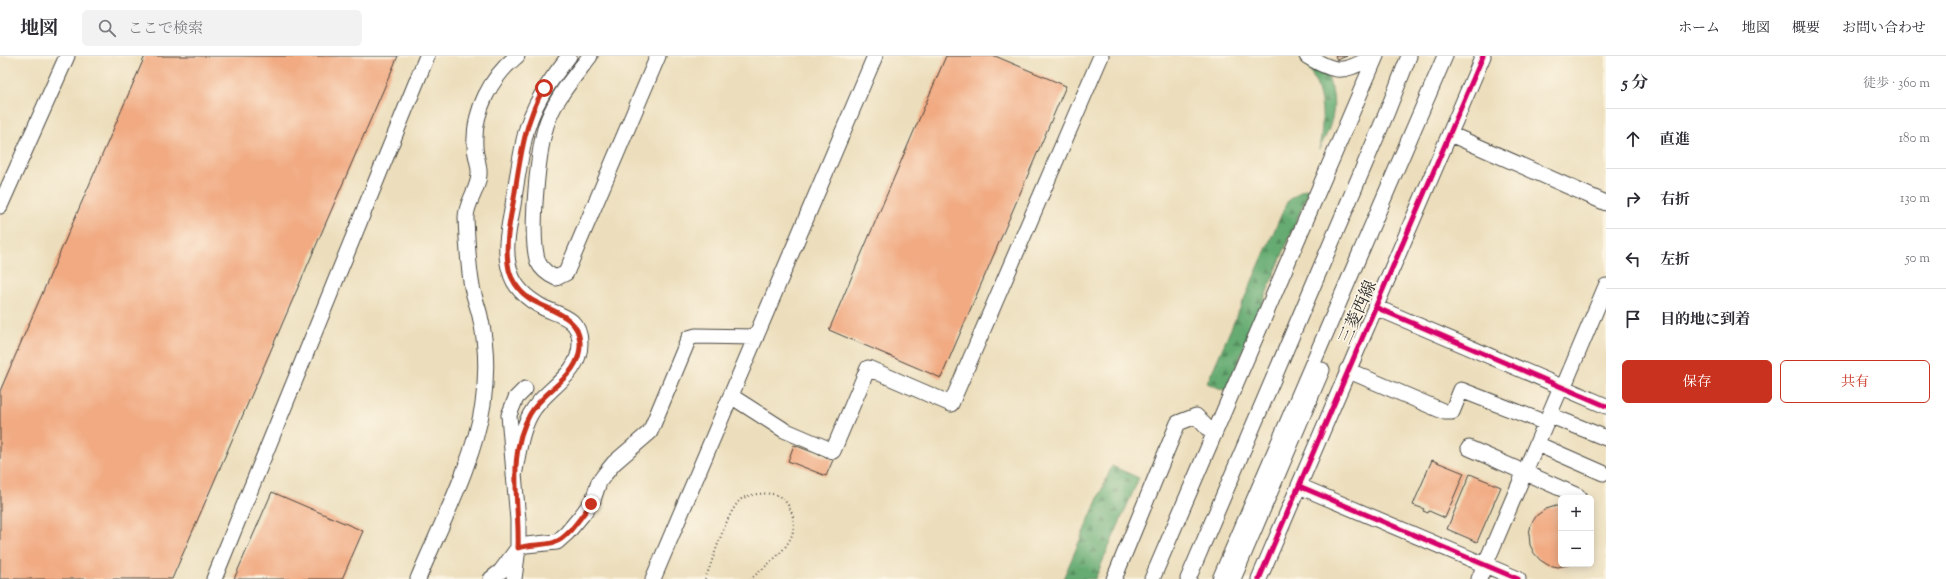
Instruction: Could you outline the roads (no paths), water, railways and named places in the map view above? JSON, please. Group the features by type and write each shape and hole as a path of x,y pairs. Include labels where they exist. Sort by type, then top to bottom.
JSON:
{"street":[{"path":"0,206 67,56"},
{"path":"214,579 427,56"},
{"path":"418,579 469,459 480,418 484,390 485,347 481,318 472,285 467,210 476,190 479,175 475,145 476,131 481,109 488,92 498,76 509,62 517,56"},
{"path":"514,476 522,432 530,414 541,400 569,375 576,364 579,352 580,341 577,329 569,318 536,303 520,291 510,272 507,250 528,122 544,88 569,56"},
{"path":"590,56 555,103 540,147 534,229 536,255 543,270 556,278 566,273 658,56"},
{"path":"653,579 875,56"},
{"path":"730,396 784,430 833,451 868,368 951,404 1101,56"},
{"path":"1307,56 1337,70 1347,69 1376,56"},
{"path":"1152,579 1376,56"},
{"path":"1188,579 1387,112 1409,56"},
{"path":"1212,579 1436,56"},
{"path":"1220,579 1445,56"},
{"path":"1233,579 1455,56"},
{"name":"三菱西線","path":"1259,579 1347,370 1483,56"},
{"path":"1450,134 1606,203"},
{"path":"1480,579 1547,419 1606,286"},
{"path":"1375,307 1606,406"},
{"path":"491,579 501,572 518,548 526,545 557,542 567,533 582,515 594,500 599,482 614,463 650,432 689,338 696,336 756,337"},
{"path":"1347,370 1445,412 1452,412 1462,390 1606,438"},
{"path":"514,579 518,548 518,520 509,414 516,398 525,389"},
{"path":"1114,579 1178,424 1196,416 1214,435"},
{"path":"1537,444 1603,473"},
{"path":"1468,448 1576,495"},
{"path":"1299,486 1518,579"}]}
